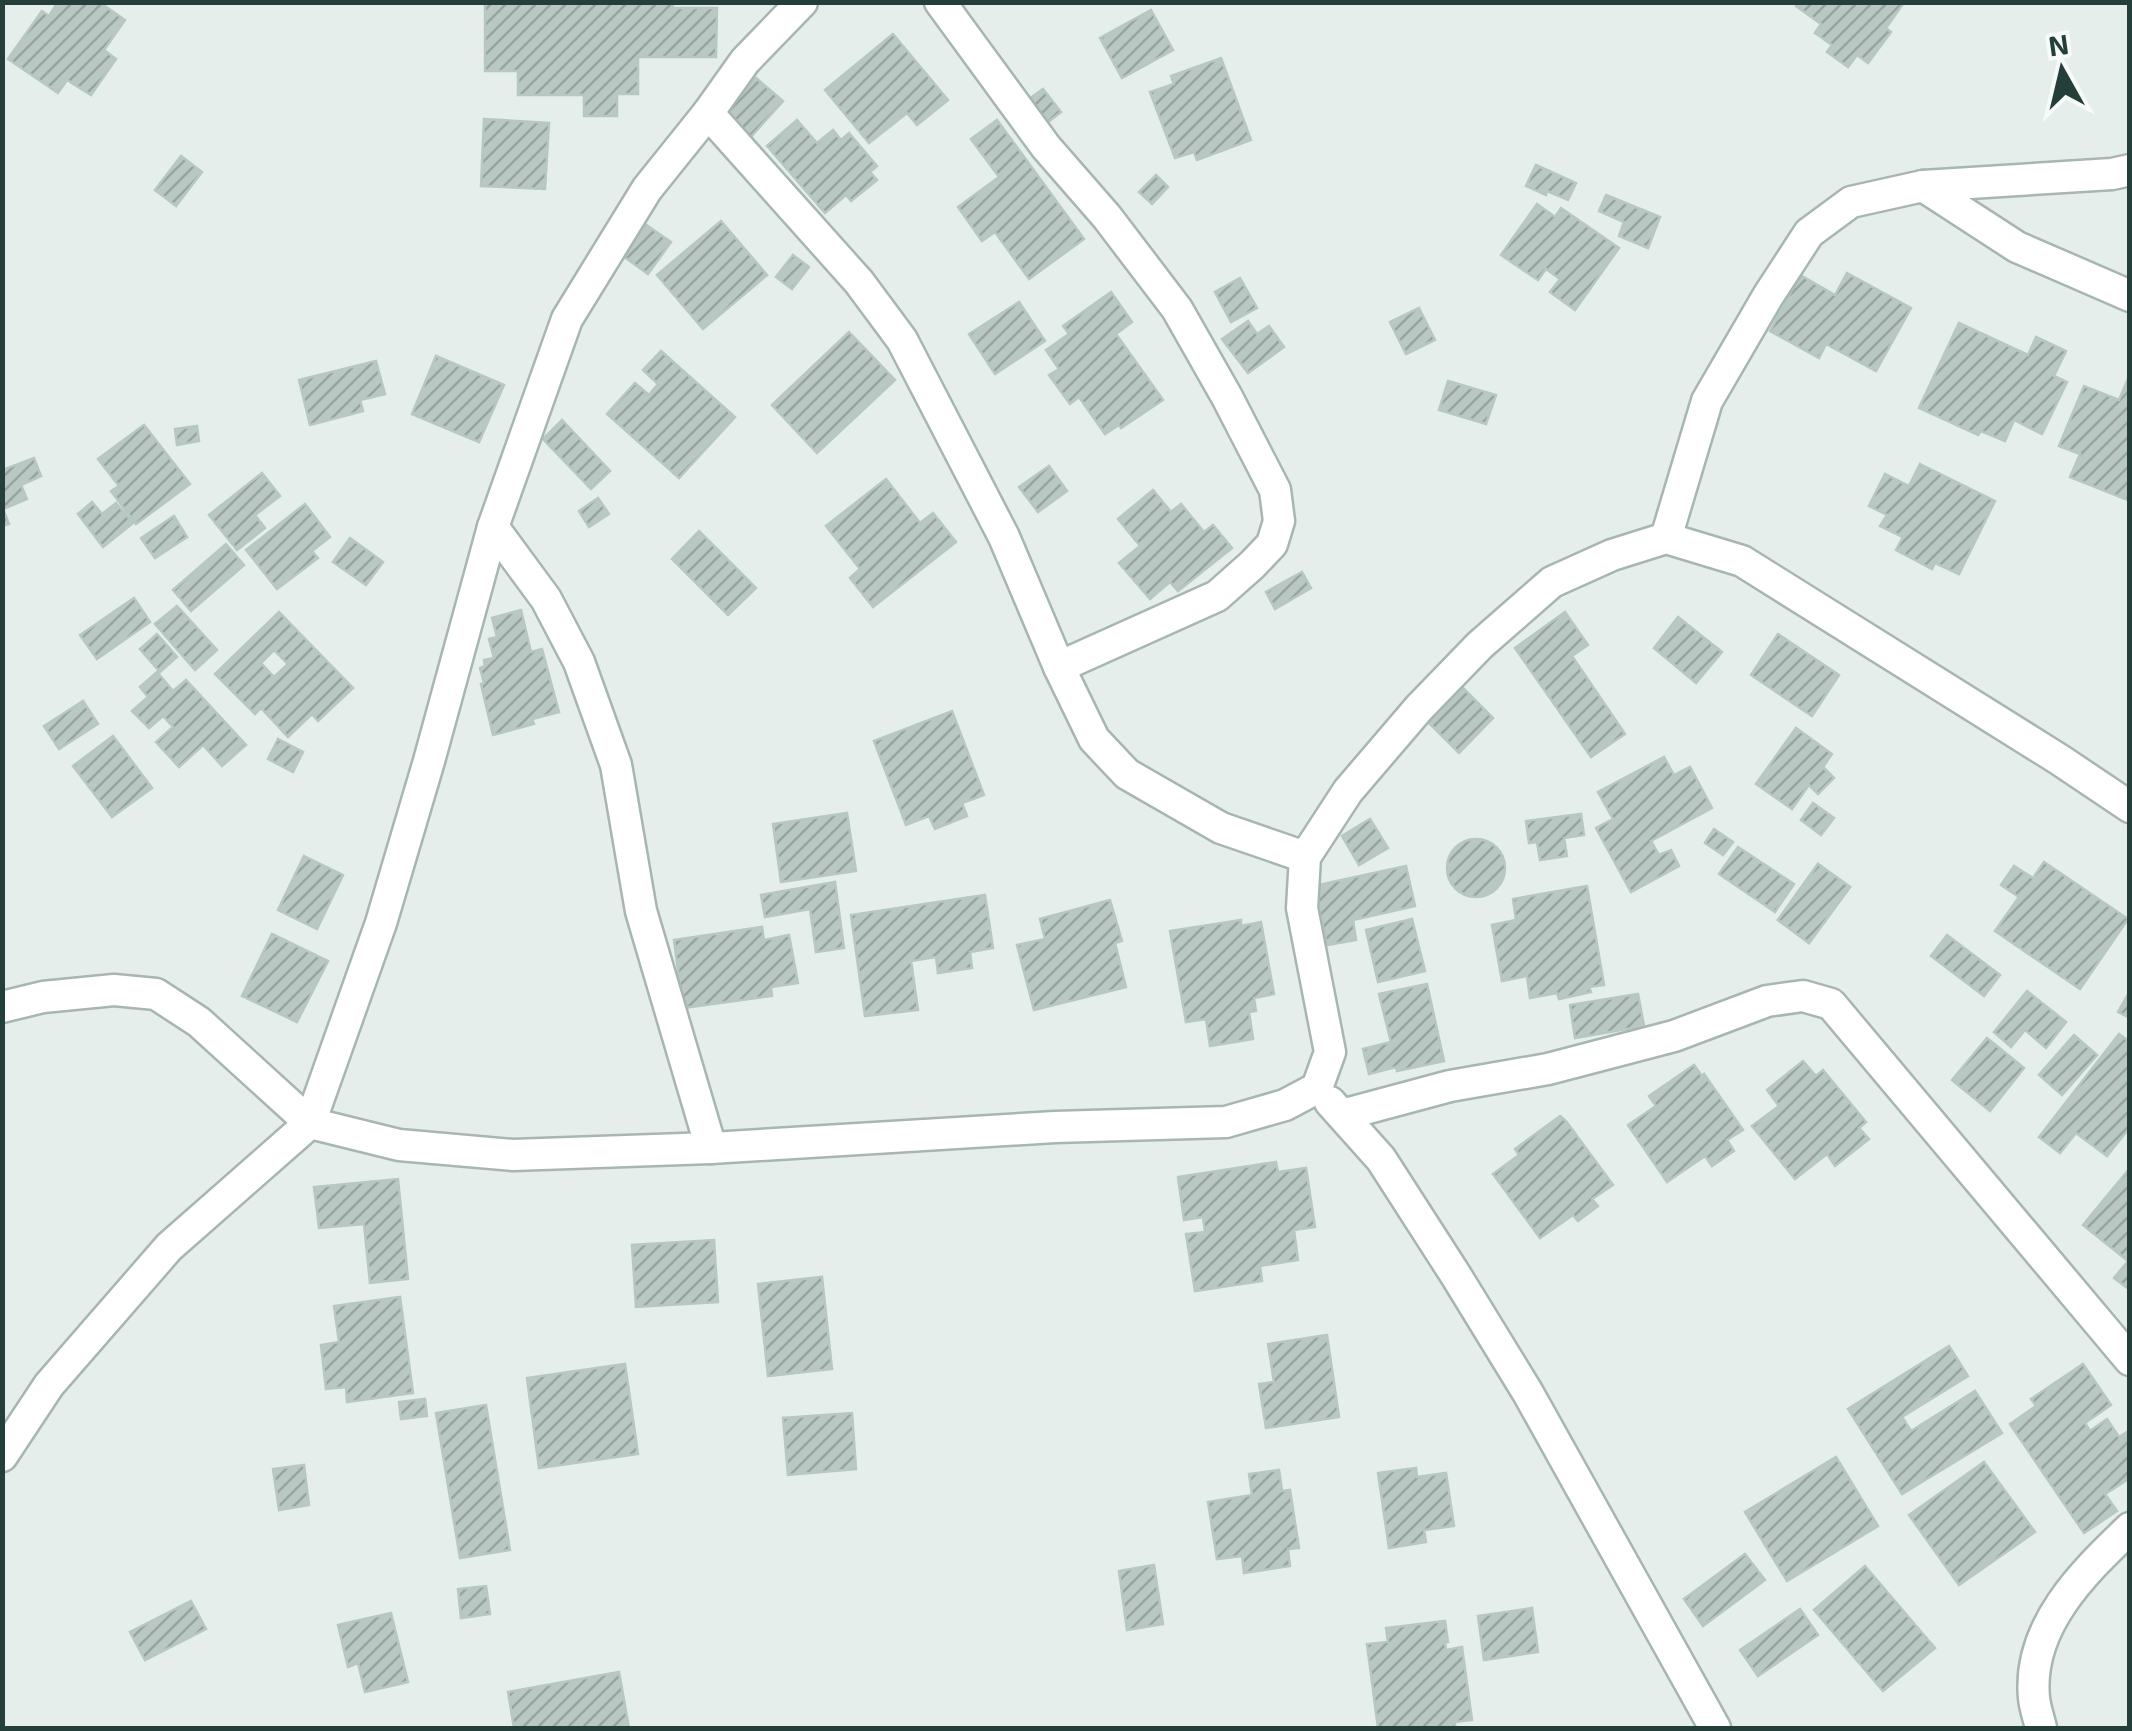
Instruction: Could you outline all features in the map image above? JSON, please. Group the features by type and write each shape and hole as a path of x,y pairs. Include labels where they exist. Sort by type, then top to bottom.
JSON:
{"street":[{"path":"762,2 766,39"},
{"path":"2,1456 49,1385 169,1247 310,1124 382,922 492,527 567,319 646,189 746,61 802,2"},
{"path":"940,2 1046,146 1107,217 1177,309 1275,490 1278,521 1272,544 1217,596 1059,667"},
{"path":"708,113 860,282 902,340 1004,538 1094,739 1127,774 1222,828 1304,857"},
{"path":"1666,538 1706,401 1809,233 1851,202 1923,186 2130,170"},
{"path":"1923,186 2017,246 2130,296"},
{"path":"492,527 546,598 578,662 616,766 641,911 711,1148"},
{"path":"2,1007 43,997 114,990 156,994 200,1022 310,1124 399,1146 513,1155 1226,1122 1285,1105 1317,1088 1330,1052 1302,908 1304,857 1348,792 1418,708 1480,645 1552,582 1612,555 1666,538 1742,561 2130,807"},
{"path":"1342,1115 1450,1086 1548,1069 1674,1036 1767,1001 1803,996 1831,1004 2130,1360"},
{"path":"1317,1088 1381,1159 1528,1393 1715,1728"},
{"path":"2041,1728 2034,1696 2038,1656 2056,1610 2091,1566 2130,1528"}],"building":[{"path":"58,2 99,2 125,20 104,50 116,59 91,95 67,80 58,93 8,59 42,11 49,16"},
{"path":"485,2 673,2 673,8 717,8 716,57 638,57 638,94 617,94 617,116 584,116 584,95 518,95 518,71 485,71"},
{"path":"1798,2 1903,4 1886,28 1891,32 1868,63 1857,55 1848,67 1827,52 1832,45 1815,33 1821,24 1796,6"},
{"path":"1151,10 1173,50 1122,78 1100,38"},
{"path":"893,34 948,100 917,125 907,113 869,143 825,90"},
{"path":"1221,58 1251,140 1197,160 1194,152 1175,158 1150,92 1174,84 1171,76"},
{"path":"756,78 783,101 749,139 723,116"},
{"path":"1043,89 1061,112 1043,126 1025,102"},
{"path":"484,119 549,123 545,189 481,186"},
{"path":"797,120 817,143 833,130 841,140 849,133 877,166 870,172 877,180 851,201 846,195 825,213 767,146"},
{"path":"997,120 1084,239 1029,279 995,232 982,241 958,207 999,177 971,139"},
{"path":"181,156 202,172 176,206 155,190"},
{"path":"1536,165 1576,183 1568,200 1526,186"},
{"path":"1156,175 1168,187 1152,204 1139,192"},
{"path":"1606,195 1660,217 1648,248 1619,236 1624,222 1599,211"},
{"path":"1537,204 1555,217 1561,208 1619,248 1575,310 1550,292 1560,279 1546,269 1538,280 1501,255"},
{"path":"721,221 767,275 703,329 657,275"},
{"path":"645,224 671,242 648,274 623,256"},
{"path":"793,255 809,267 792,289 776,277"},
{"path":"1847,273 1911,308 1876,371 1826,344 1819,358 1770,331 1800,275 1835,295"},
{"path":"1240,278 1257,308 1231,322 1215,292"},
{"path":"1111,292 1132,322 1116,334 1163,400 1105,434 1079,397 1070,404 1049,375 1059,369 1046,350 1069,334 1063,326"},
{"path":"1019,302 1045,341 995,374 969,334"},
{"path":"1419,308 1435,340 1406,354 1390,322"},
{"path":"1248,321 1257,334 1269,326 1284,347 1248,373 1222,339"},
{"path":"1959,323 2028,355 2036,337 2066,351 2054,376 2067,382 2042,434 2014,420 2005,441 1981,431 1978,435 1919,408"},
{"path":"849,332 895,380 817,453 772,405"},
{"path":"661,351 735,417 679,478 607,414 635,383 649,395 658,384 643,370"},
{"path":"436,356 504,385 479,442 412,414"},
{"path":"376,361 385,394 360,400 363,411 310,425 299,380"},
{"path":"2130,374 2130,501 2070,477 2080,454 2059,446 2084,386 2119,400"},
{"path":"1448,381 1496,395 1486,424 1439,410"},
{"path":"562,420 610,471 591,489 543,439"},
{"path":"144,425 190,484 136,524 111,491 119,486 98,459"},
{"path":"197,426 199,441 177,445 175,429"},
{"path":"34,458 41,476 21,485 27,499 3,509 9,524 2,526 2,470"},
{"path":"1920,464 1995,501 1959,574 1935,563 1932,569 1896,550 1903,537 1880,526 1887,515 1869,506 1885,474 1909,486"},
{"path":"1049,466 1067,491 1038,512 1019,487"},
{"path":"262,473 280,496 255,515 265,528 237,550 209,515"},
{"path":"886,479 920,523 933,513 956,542 873,607 850,578 860,569 826,526"},
{"path":"1153,490 1171,512 1181,504 1204,532 1213,525 1232,548 1178,591 1170,582 1150,599 1119,563 1140,546 1118,519"},
{"path":"598,498 609,514 589,527 579,511"},
{"path":"92,502 102,514 116,503 133,523 103,547 78,514"},
{"path":"305,504 330,537 312,551 318,558 277,589 246,550"},
{"path":"174,516 187,537 155,558 141,538"},
{"path":"699,531 756,588 728,615 672,559"},
{"path":"350,538 383,562 366,585 333,562"},
{"path":"226,544 244,565 191,611 173,590"},
{"path":"1302,572 1311,588 1275,609 1266,592"},
{"path":"134,598 150,622 97,659 80,635"},
{"path":"177,606 217,650 195,670 155,624"},
{"path":"521,610 531,652 542,649 559,712 532,719 534,724 493,735 480,668 485,666 484,660 494,658 489,639 497,637 492,618"},
{"path":"279,612 353,688 318,721 312,714 288,737 261,708 255,714 215,674","holes":["274,650 288,664 274,677 261,663"]},
{"path":"1565,612 1588,645 1572,656 1625,734 1591,757 1515,648"},
{"path":"1678,617 1722,652 1696,683 1654,648"},
{"path":"157,634 177,657 160,672 140,649"},
{"path":"1778,634 1839,675 1812,716 1751,675"},
{"path":"157,672 173,691 186,680 246,745 222,766 203,745 179,767 156,742 173,727 163,716 149,728 132,711 148,697 140,687"},
{"path":"1462,687 1493,718 1459,753 1428,722"},
{"path":"83,701 98,724 59,749 44,726"},
{"path":"952,711 984,795 962,803 967,816 935,829 929,816 906,825 874,741"},
{"path":"1796,728 1832,754 1823,767 1834,778 1818,794 1809,785 1792,809 1756,784"},
{"path":"113,736 152,788 112,817 73,766"},
{"path":"278,739 303,752 293,772 268,759"},
{"path":"1664,757 1674,775 1690,767 1712,808 1651,841 1659,855 1671,850 1679,866 1631,892 1596,828 1613,819 1598,792"},
{"path":"1813,803 1834,818 1821,835 1801,820"},
{"path":"847,813 856,871 781,882 773,824"},
{"path":"1581,814 1584,835 1564,838 1567,856 1540,860 1537,842 1529,843 1526,821"},
{"path":"1370,819 1388,848 1359,865 1342,836"},
{"path":"1714,829 1733,842 1723,855 1705,843"},
{"path":"1476,839 1497,847 1505,868 1497,889 1476,897 1455,889 1447,868 1455,847"},
{"path":"1738,847 1794,884 1775,912 1719,874"},
{"path":"304,856 343,875 317,929 278,910"},
{"path":"2044,862 2128,919 2080,989 1995,931 2019,897 2001,885 2014,866 2033,878"},
{"path":"1818,864 1850,887 1809,943 1778,920"},
{"path":"1818,864 1850,887 1809,943 1778,920"},
{"path":"1406,866 1415,906 1353,920 1356,940 1327,945 1314,886"},
{"path":"835,882 844,948 816,952 810,909 765,917 761,895"},
{"path":"1587,886 1604,985 1559,999 1557,993 1530,998 1527,976 1502,981 1492,925 1516,920 1513,899"},
{"path":"985,895 993,948 970,952 972,968 938,973 936,957 911,961 918,1010 865,1016 851,915"},
{"path":"1110,900 1122,941 1115,943 1126,987 1034,1010 1017,945 1045,939 1040,919"},
{"path":"1412,919 1425,971 1378,982 1366,930"},
{"path":"1241,920 1241,926 1261,922 1274,994 1254,998 1256,1011 1249,1012 1253,1039 1210,1046 1206,1019 1186,1022 1170,931"},
{"path":"762,927 764,940 789,935 798,983 771,987 772,996 683,1008 674,940"},
{"path":"272,934 328,961 297,1022 242,996"},
{"path":"1947,935 2000,975 1984,996 1931,956"},
{"path":"1427,984 1444,1061 1369,1074 1363,1049 1391,1042 1379,994"},
{"path":"2027,991 2066,1022 2046,1048 2025,1030 2011,1047 1994,1032"},
{"path":"2130,991 2130,1018 2118,1012"},
{"path":"1638,994 1644,1026 1575,1038 1570,1005"},
{"path":"2119,1034 2130,1042 2130,1127 2107,1156 2076,1133 2060,1153 2039,1137"},
{"path":"2074,1035 2097,1055 2062,1095 2039,1075"},
{"path":"1987,1038 2024,1068 1990,1111 1952,1080"},
{"path":"1803,1061 1816,1076 1823,1070 1866,1122 1859,1128 1869,1139 1835,1166 1827,1154 1795,1179 1752,1126 1779,1106 1767,1090"},
{"path":"1694,1065 1743,1130 1727,1140 1734,1151 1712,1166 1705,1156 1667,1182 1628,1125 1656,1106 1649,1096"},
{"path":"1560,1116 1613,1185 1592,1199 1598,1206 1578,1221 1573,1215 1540,1238 1493,1174 1519,1155 1515,1149"},
{"path":"1276,1162 1278,1172 1306,1168 1315,1227 1294,1230 1298,1260 1260,1266 1262,1281 1195,1291 1186,1234 1205,1232 1203,1217 1184,1220 1178,1177"},
{"path":"2130,1168 2130,1290 2114,1278 2128,1261 2083,1225"},
{"path":"398,1179 408,1279 370,1283 364,1224 319,1228 314,1187"},
{"path":"714,1240 718,1302 636,1307 632,1245"},
{"path":"822,1277 832,1369 768,1376 758,1284"},
{"path":"400,1297 413,1393 347,1402 346,1387 326,1389 321,1345 339,1342 334,1306"},
{"path":"1327,1335 1339,1417 1266,1428 1259,1384 1274,1382 1268,1344"},
{"path":"1949,1346 1968,1376 1902,1417 1911,1431 1975,1391 2002,1433 1902,1494 1848,1409"},
{"path":"625,1364 638,1454 539,1468 527,1378"},
{"path":"2083,1364 2111,1405 2085,1423 2090,1431 2107,1419 2119,1437 2130,1430 2130,1478 2105,1494 2117,1511 2084,1533 2010,1424 2036,1406 2031,1399"},
{"path":"425,1399 427,1416 401,1419 399,1402"},
{"path":"486,1405 510,1550 460,1558 436,1413"},
{"path":"852,1413 856,1469 788,1475 783,1418"},
{"path":"1836,1457 1878,1526 1787,1581 1745,1512"},
{"path":"1984,1462 2035,1532 1959,1585 1909,1515"},
{"path":"304,1465 309,1505 279,1510 273,1469"},
{"path":"1416,1468 1417,1477 1446,1473 1454,1526 1424,1530 1426,1542 1389,1548 1378,1473"},
{"path":"1279,1470 1282,1491 1290,1490 1299,1548 1288,1549 1290,1566 1244,1573 1242,1556 1217,1559 1208,1502 1252,1495 1249,1474"},
{"path":"1745,1554 1765,1580 1703,1626 1684,1599"},
{"path":"1154,1565 1163,1624 1127,1630 1119,1571"},
{"path":"1865,1566 1935,1648 1883,1691 1814,1610"},
{"path":"486,1586 490,1614 461,1618 458,1589"},
{"path":"191,1601 206,1629 145,1660 130,1632"},
{"path":"1532,1608 1538,1652 1484,1660 1478,1616"},
{"path":"1800,1609 1818,1635 1758,1676 1740,1650"},
{"path":"391,1613 408,1682 365,1692 358,1663 348,1667 338,1625"},
{"path":"1445,1621 1446,1650 1462,1647 1472,1720 1455,1722 1455,1728 1378,1728 1367,1644 1388,1642 1386,1628"},
{"path":"619,1672 629,1728 514,1728 508,1692"}]}
